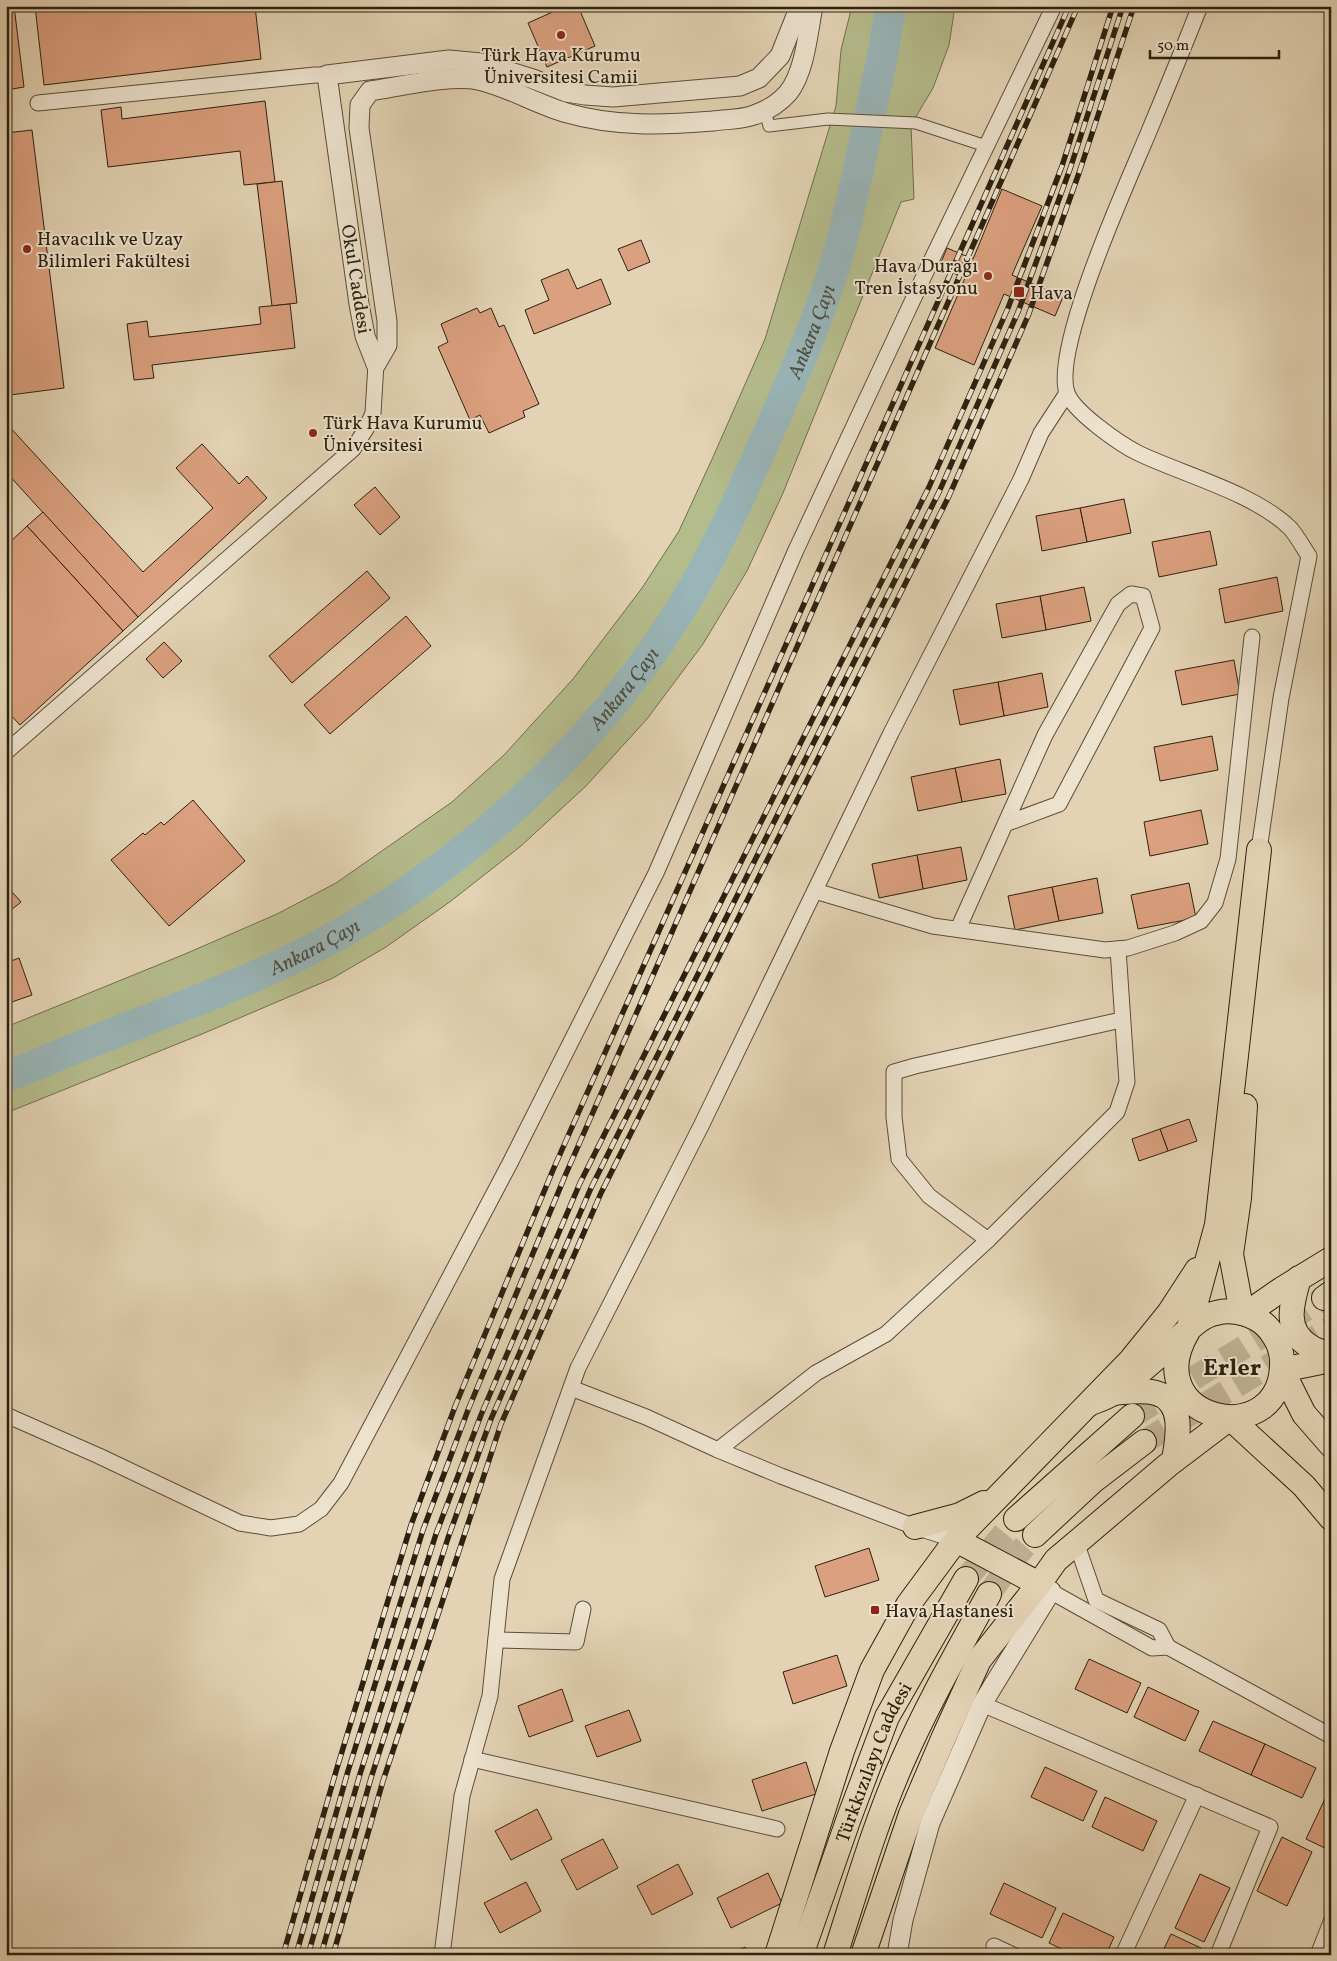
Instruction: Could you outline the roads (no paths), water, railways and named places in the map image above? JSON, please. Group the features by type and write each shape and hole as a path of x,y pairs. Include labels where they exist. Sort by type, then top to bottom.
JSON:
{"main road":[{"path":"1259,850 1217,1225 1188,1330 1179,1345 1176,1362 1178,1380 1185,1395 1197,1408 1213,1416 1230,1418 1251,1413 1269,1400 1276,1391 1282,1370"},
{"path":"1244,1313 1231,1254 1239,1188 1259,850"},
{"path":"776,1955 842,1751 872,1670 908,1605 956,1540 1132,1360 1195,1275 1217,1225"},
{"path":"1244,1313 1331,1260"},
{"path":"1291,1284 1293,1297 1292,1324 1298,1336 1307,1345 1325,1353 1331,1353"},
{"path":"1091,1404 1113,1393 1200,1320 1216,1313 1232,1311 1244,1313 1259,1320 1270,1330 1280,1349 1282,1370 1304,1414 1331,1445"},
{"path":"1282,1370 1321,1362 1331,1357"},
{"path":"1113,1393 1137,1391 1156,1393 1170,1400 1176,1412 1178,1435 1174,1460"},
{"path":"1016,1519 1132,1416"},
{"path":"863,1955 911,1814 979,1660 1045,1587 1056,1560 1174,1460 1230,1418"},
{"path":"1230,1418 1304,1486 1331,1518"},
{"path":"1035,1535 1093,1481 1144,1442"},
{"path":"915,1527 960,1515 998,1495"},
{"path":"956,1540 1045,1587"},
{"name":"Türkkızılayı Caddesi","path":"802,1955 849,1818 887,1717 966,1579"},
{"name":"Türkkızılayı Caddesi","path":"835,1955 872,1843 902,1761 938,1684 989,1594"}],"street":[{"path":"38,103 327,75 449,60 481,63 533,79 566,92 613,97 740,86 759,78 780,56 800,6"},
{"name":"Okul Caddesi","path":"376,364 387,345 387,321 359,128 360,105 370,92 457,78 477,79 564,112 614,122 650,124 744,118 765,111 779,102 789,92 797,76 806,46 813,6"},
{"path":"6,1415 99,1456 240,1523 271,1528 299,1524 321,1509 340,1483 506,1172 656,872 796,550 1054,6"},
{"path":"1200,6 1106,236 1080,306 1065,364 1067,393 1083,413 1102,430 1137,452 1256,503 1290,528 1309,556 1281,698 1259,850"},
{"name":"Okul Caddesi","path":"327,75 358,304 365,336 376,364"},
{"path":"690,122 680,120 676,114 677,102 682,96 704,90"},
{"path":"650,124 663,120 668,110 666,101 651,94"},
{"path":"765,111 769,126 828,119 916,123 986,146"},
{"path":"6,752 353,449 366,429 373,413 376,364"},
{"path":"442,1955 462,1796 490,1696 502,1579 578,1368 702,1124 891,733 1021,479 1041,433 1067,393"},
{"path":"958,929 1045,734 1118,604 1131,594 1143,596 1152,628 1059,804 1005,824"},
{"path":"815,890 933,926 1105,950 1128,948 1175,933 1201,921 1216,903 1228,858 1252,637"},
{"path":"718,1450 816,1373 886,1334 988,1240 1117,1112 1127,1082 1121,1020 1118,949"},
{"path":"988,1240 929,1196 899,1159 894,1117 894,1072 1121,1020"},
{"path":"571,1388 646,1417 718,1450 915,1527 956,1540"},
{"path":"1076,1542 1096,1600 1158,1630 1168,1647 1331,1736"},
{"path":"897,1955 903,1920 930,1823 982,1704 1045,1587 1152,1648 1168,1647"},
{"path":"496,1640 576,1642 583,1609"},
{"path":"982,1704 1270,1828 1218,1955"},
{"path":"472,1759 777,1829"},
{"path":"1123,1955 1197,1795"},
{"path":"1318,1955 1331,1922"},
{"path":"994,1946 1013,1955"}],"waterway":[{"name":"Ankara Çayı","path":"6,1077 251,978 306,952 360,922 456,856 502,818 545,778 586,735 624,690 659,643 690,594 712,553 752,470 813,329 834,268 855,187 891,6"}],"tunnel":[{"path":"1132,1416 1324,1298"},
{"path":"1144,1442 1331,1328"},
{"path":"966,1579 1016,1519"},
{"path":"989,1594 1017,1555 1035,1535"}],"railway":[{"path":"283,1955 337,1768 411,1525 456,1404 553,1170 1069,6"},
{"path":"296,1955 348,1771 423,1530 468,1410 565,1176 1078,6"},
{"path":"308,1955 360,1774 436,1534 481,1415 580,1183 929,487 1008,308 1062,166 1113,6"},
{"path":"321,1955 371,1778 448,1538 491,1419 591,1188 939,492 1018,312 1070,169 1123,6"},
{"path":"333,1955 383,1781 501,1424 601,1193 949,496 1028,316 1079,173 1134,6"}],"place":[{"name":"Türk Hava Kurumu Üniversitesi Camii","path":"561,35"},
{"name":"Havacılık ve Uzay Bilimleri Fakültesi","path":"27,249"},
{"name":"Hava Durağı Tren İstasyonu","path":"988,276"},
{"name":"Hava","path":"1019,292"},
{"name":"Türk Hava Kurumu Üniversitesi","path":"313,433"},
{"name":"Hava Hastanesi","path":"875,1610"}],"district":[{"name":"Erler","path":"1232,1367"}]}
